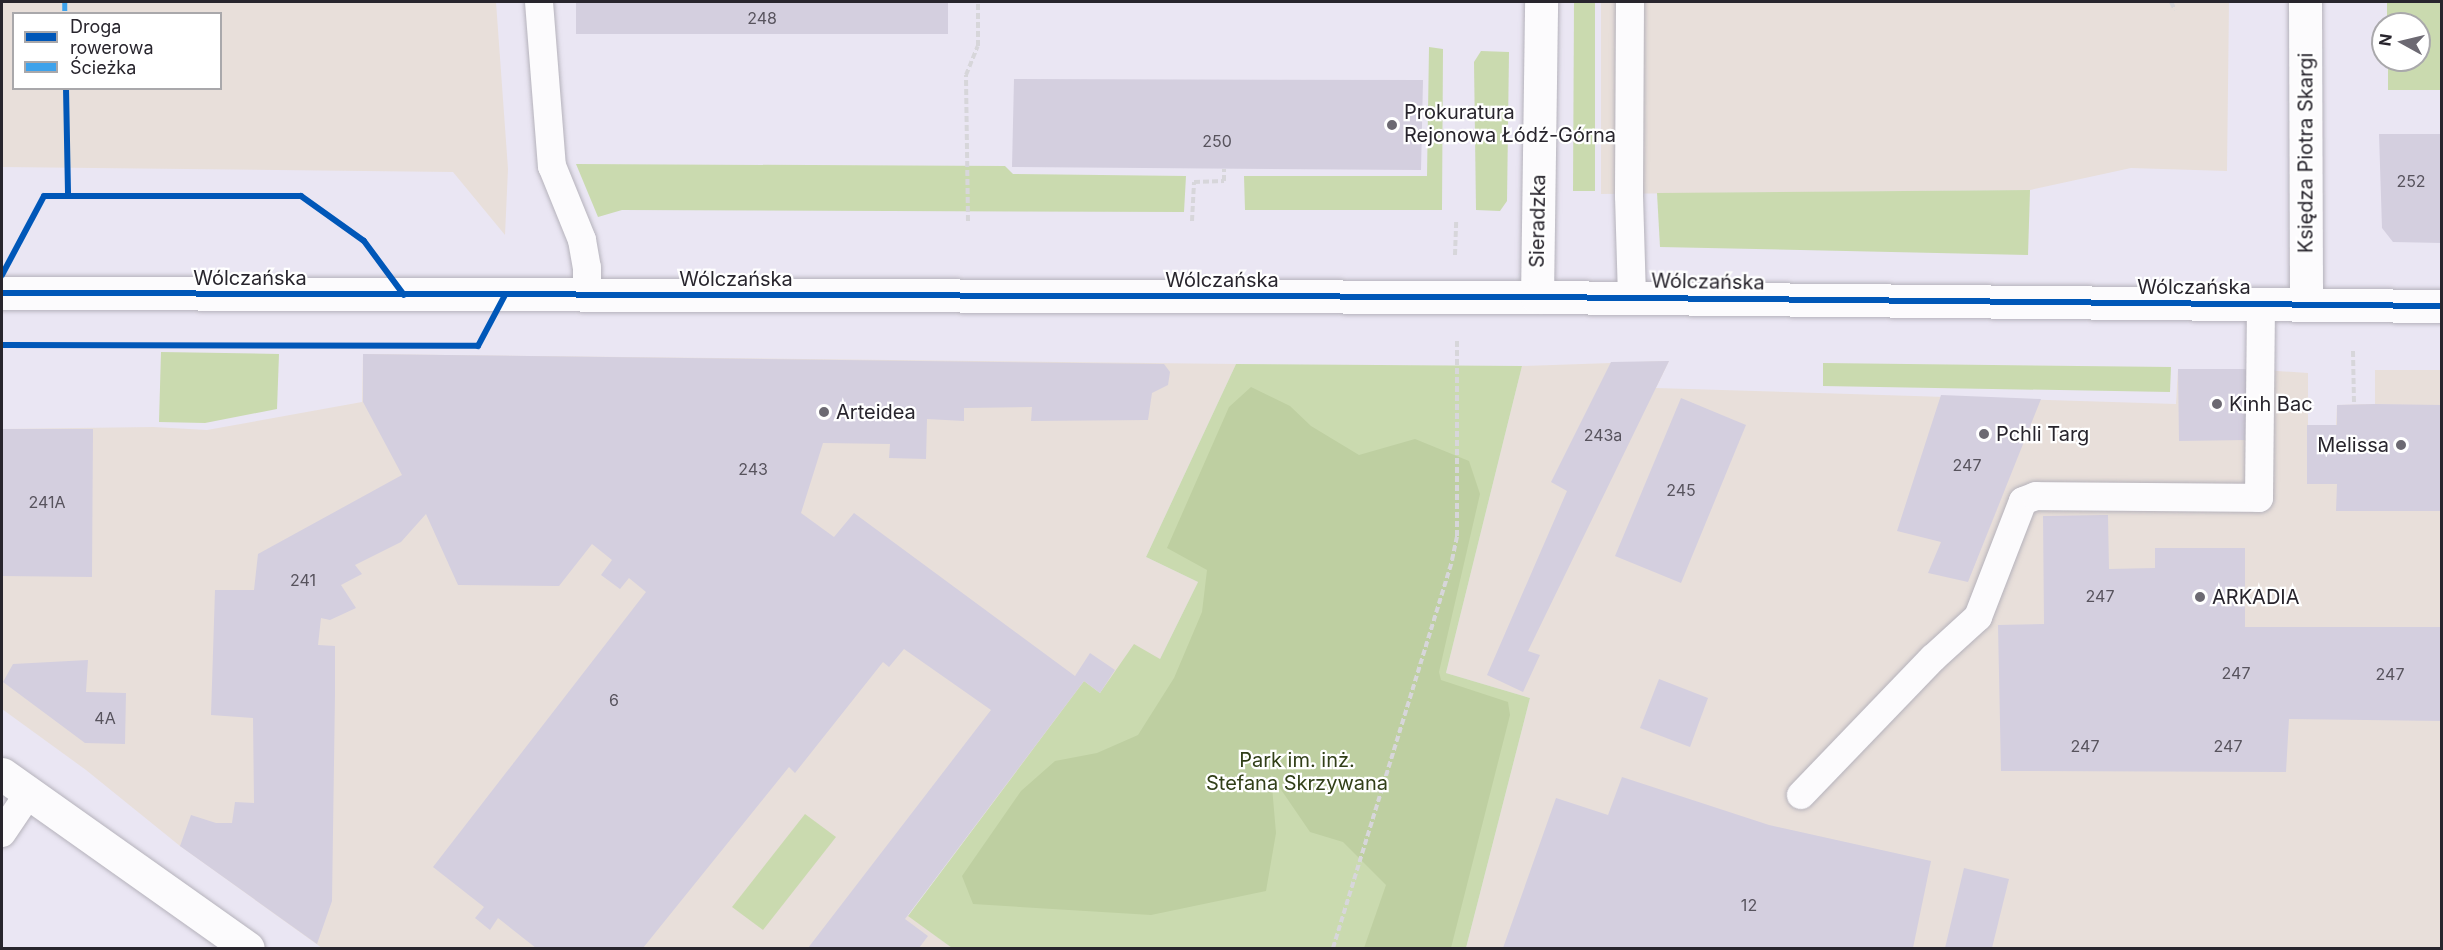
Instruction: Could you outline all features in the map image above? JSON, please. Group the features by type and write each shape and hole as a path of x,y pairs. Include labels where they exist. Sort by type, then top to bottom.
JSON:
{"street":[{"name":"Sieradzka","path":"1537,297 1541,2"},
{"name":"Księdza Piotra Skargi","path":"2305,2 2306,305"},
{"name":"Wólczańska","path":"2,293 1537,297 2442,306"},
{"path":"2,774 248,948"}],"lane":[{"path":"539,2 552,166 582,240 587,268 587,295"},
{"path":"1630,2 1629,196 1632,298"},
{"path":"1801,795 1933,658 1978,617 2023,501 2036,496 2259,498 2261,304"},
{"path":"2,833 29,793"}],"path":[{"path":"968,221 966,75 978,46 978,2"},
{"path":"2171,2 2175,10"},
{"path":"1192,221 1194,182 1224,181 1224,169"},
{"path":"1333,948 1452,560 1457,536 1459,349 1456,297"},
{"path":"2353,351 2354,405"}],"shaded area":[{"path":"2,2 496,2 508,169 505,235 453,172 2,167"},
{"path":"1601,2 2229,2 2227,171 2131,168 2030,190 1601,194"},
{"path":"363,354 1236,364 1146,557 1198,582 1160,659 1100,693 1084,682 908,915 952,948 322,948 180,846 86,770 2,709 2,429 153,427 207,430 362,402"},
{"path":"1669,361 1656,388 2176,404 2178,369 2247,369 2308,373 2308,425 2336,425 2337,405 2375,404 2375,370 2441,370 2441,948 1466,948 1530,698 1446,673 1522,366"}],"green space":[{"path":"1574,2 1595,2 1595,191 1573,191"},
{"path":"2387,2 2441,2 2441,90 2388,90 2388,72 2431,72 2431,12 2387,12"},
{"path":"1429,47 1443,49 1442,210 1245,210 1244,176 1427,176"},
{"path":"1481,51 1509,52 1507,201 1500,211 1476,210 1474,62"},
{"path":"576,164 1005,166 1013,174 1186,176 1184,212 622,210 598,217"},
{"path":"2030,190 2028,255 1660,247 1657,193"},
{"path":"161,352 279,354 277,409 205,423 159,422"},
{"path":"1823,363 2171,367 2170,392 1823,386"},
{"name":"Park im. inż. Stefana Skrzywana","path":"1236,364 1522,366 1446,673 1530,698 1466,948 952,948 908,916 1084,681 1100,693 1134,644 1160,659 1198,582 1146,557"},
{"name":"Park im. inż. Stefana Skrzywana","path":"1251,387 1290,406 1311,426 1359,455 1415,439 1469,461 1480,494 1439,672 1441,680 1508,702 1510,715 1451,948 1364,948 1386,885 1343,842 1310,832 1271,775 1276,833 1266,891 1151,915 973,904 962,876 1021,791 1055,761 1097,753 1138,735 1174,678 1202,612 1207,570 1167,548 1229,407"},
{"path":"805,814 836,837 763,930 732,907"}],"building":[{"path":"576,2 948,2 948,34 576,34"},
{"path":"1014,79 1423,80 1421,170 1012,167"},
{"path":"2379,134 2442,134 2442,243 2393,242 2382,228"},
{"path":"363,354 1164,364 1170,372 1168,385 1152,393 1148,420 1031,421 1032,407 964,408 964,421 927,419 926,459 889,458 890,444 823,443 801,513 834,537 854,513 1075,676 1090,653 1115,670 1100,693 1084,681 905,919 928,936 919,948 808,948 991,710 904,649 889,667 883,662 795,773 789,767 643,948 536,948 498,918 490,930 475,918 484,907 433,867 646,592 629,578 620,589 601,575 612,560 592,544 559,586 458,585 426,514 401,542 355,565 362,574 341,585 356,608 330,620 321,618 318,645 335,646 335,694 332,901 317,944 180,846 191,815 216,823 232,823 235,802 254,803 253,718 211,715 215,590 254,590 258,554 402,475 363,402"},
{"path":"1669,361 1528,651 1540,655 1523,692 1487,675 1567,491 1551,482 1611,362"},
{"path":"2178,369 2247,369 2247,440 2179,441"},
{"path":"1941,395 2041,399 1968,582 1928,573 1941,542 1897,531"},
{"path":"1681,398 1746,425 1681,583 1615,556"},
{"path":"2337,405 2442,405 2442,511 2336,511 2337,484 2307,484 2307,425 2337,425"},
{"path":"2,429 93,429 92,577 2,576"},
{"path":"2108,515 2109,569 2155,568 2155,548 2245,548 2245,627 2442,627 2442,721 2289,719 2286,772 2001,771 1998,625 2044,624 2043,516"},
{"path":"88,660 86,692 126,693 125,744 85,743 3,682 13,664"},
{"path":"1659,679 1708,698 1690,747 1640,728"},
{"path":"1622,777 1769,825 1931,861 1913,948 1503,948 1556,798 1608,815"},
{"path":"1964,868 2009,879 1992,948 1945,948"}],"marked path":[{"path":"65,2 65,12"}],"cycle path":[{"path":"66,90 68,196"},
{"path":"2,275 44,196 301,196 364,241 404,295"},
{"path":"2,293 1537,297 2442,306"},
{"path":"2,345 478,346 505,295"}],"place":[{"name":"Prokuratura Rejonowa Łódź-Górna","path":"1392,125"},
{"name":"Kinh Bac","path":"2217,404"},
{"name":"Arteidea","path":"824,412"},
{"name":"Pchli Targ","path":"1984,434"},
{"name":"Melissa","path":"2401,445"},
{"name":"ARKADIA","path":"2200,597"}]}
